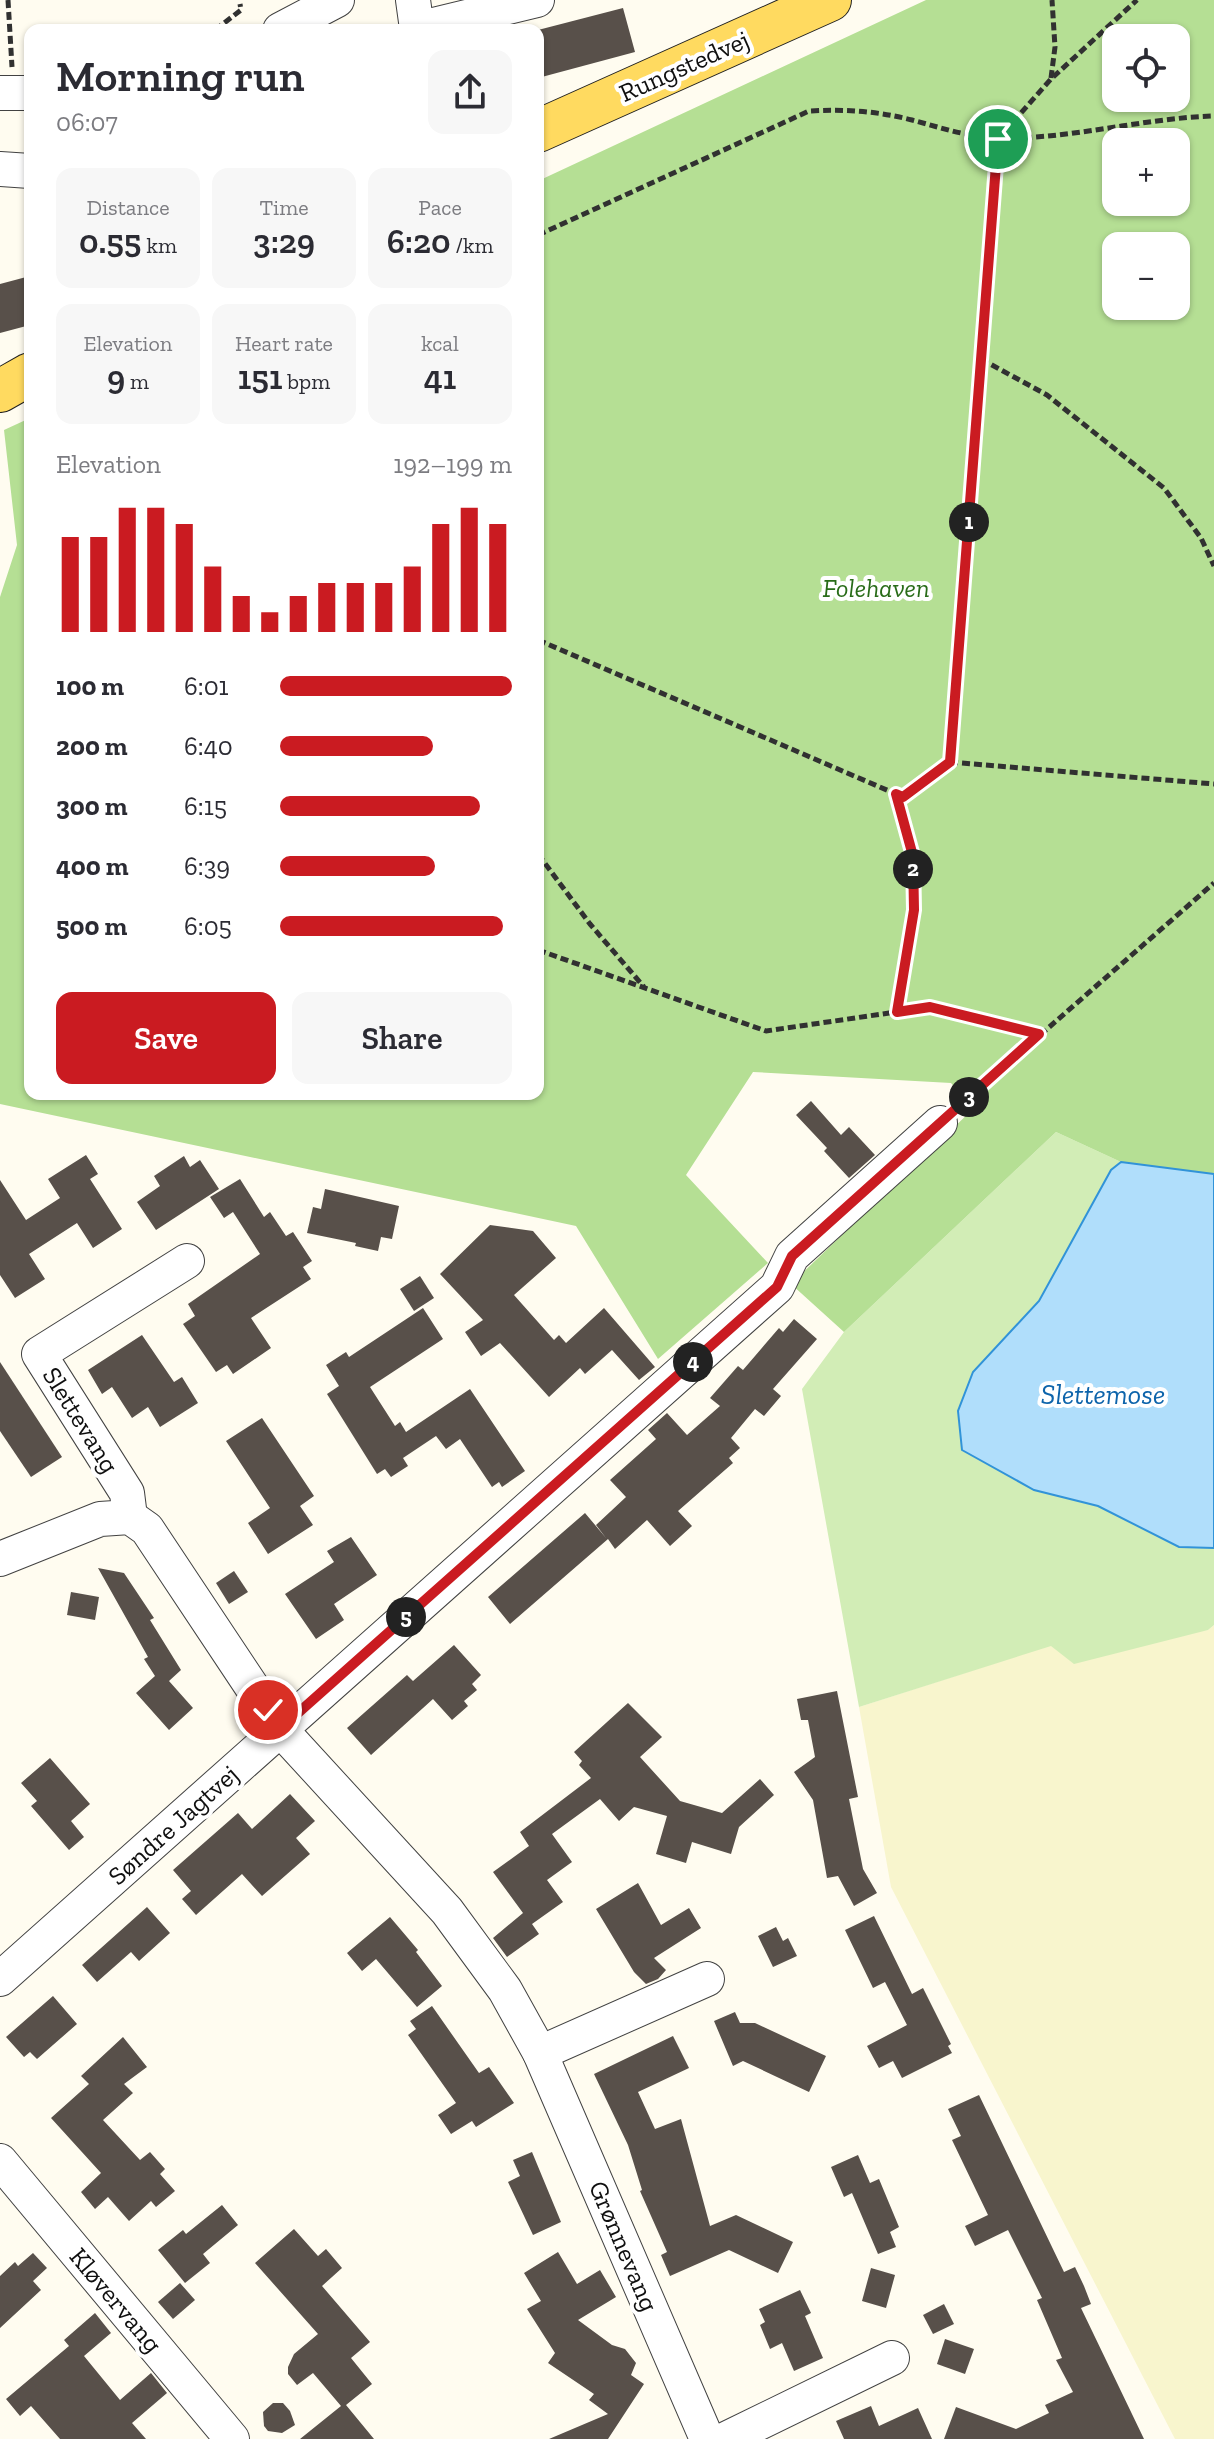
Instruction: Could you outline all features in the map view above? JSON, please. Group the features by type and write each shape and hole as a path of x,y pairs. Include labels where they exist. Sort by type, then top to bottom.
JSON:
{"main road":[{"name":"Rungstedvej","path":"544,128 830,0"},
{"path":"0,391 24,377"}],"street":[{"path":"291,24 337,0"},
{"path":"413,0 416,24"},
{"path":"438,24 537,0"},
{"path":"0,169 24,171"},
{"name":"Søndre Jagtvej","path":"0,1979 777,1287 792,1256 940,1123"},
{"name":"Slettevang","path":"187,1261 39,1354 127,1493 130,1517 147,1529 280,1729"},
{"path":"0,1559 100,1519 130,1517"},
{"name":"Grønnevang","path":"280,1729 447,1911 505,1990 540,2053 707,2439"},
{"path":"540,2053 707,1979"},
{"name":"Kløvervang","path":"0,2161 232,2439"},
{"path":"726,2439 892,2358"}],"path":[{"path":"8,0 14,84"},
{"path":"1051,79 1055,47 1052,0"},
{"path":"950,762 998,139 1051,79 1137,0"},
{"path":"223,24 241,10 240,4"},
{"path":"544,232 809,111 845,109 875,112 951,132 998,139 1053,137 1214,116"},
{"path":"981,359 1047,395 1164,488 1201,538 1214,566"},
{"path":"544,643 903,797 950,762 1214,784"},
{"path":"896,794 913,856 914,910 897,1012"},
{"path":"544,862 590,924 644,988"},
{"path":"940,1123 1214,883"},
{"path":"544,952 766,1031 930,1007 1039,1034"}],"shaded area":[{"path":"1214,1625 1214,2439 1175,2439 891,1887 859,1707 1051,1645 1208,1630"}],"green space":[{"name":"Folehaven","path":"926,0 1214,0 1214,1174 1121,1162 1056,1132 844,1332 791,1284 973,1109 951,1083 753,1072 686,1175 768,1263 658,1359 576,1226 0,1104 0,597 17,545 4,430 24,421 24,1100 544,1100 544,178"},
{"path":"1056,1132 1121,1162 1111,1170 1039,1301 973,1372 1034,1490 1098,1506 1179,1547 1214,1548 1214,1625 1208,1630 1074,1664 1051,1646 859,1707 802,1389 844,1332"}],"water":[{"name":"Slettemose","path":"1121,1162 1214,1174 1214,1548 1179,1547 1098,1506 1034,1490 962,1450 958,1411 973,1372 1039,1301 1111,1170"}],"building":[{"path":"623,8 635,52 544,76 544,28"},
{"path":"24,278 24,327 0,333 0,284"},
{"path":"811,1101 841,1135 849,1127 875,1155 849,1178 824,1151 827,1148 796,1115"},
{"path":"86,1155 98,1174 90,1179 122,1229 93,1248 77,1223 29,1254 45,1279 15,1298 0,1275 0,1180 26,1220 60,1198 48,1179"},
{"path":"184,1156 190,1167 200,1160 219,1189 156,1230 137,1202 160,1186 154,1176"},
{"path":"240,1179 264,1217 270,1212 286,1236 293,1232 312,1261 303,1267 311,1279 251,1318 271,1348 233,1374 227,1365 216,1372 183,1324 195,1316 188,1304 260,1254 233,1212 224,1218 210,1197"},
{"path":"325,1189 399,1206 392,1239 381,1237 378,1251 307,1233 313,1207 321,1209"},
{"path":"490,1225 533,1231 556,1258 514,1295 554,1340 559,1335 566,1343 604,1308 655,1367 639,1380 612,1350 585,1374 580,1368 549,1397 500,1343 481,1356 465,1332 483,1320 440,1274"},
{"path":"420,1276 434,1298 414,1311 400,1289"},
{"path":"423,1308 443,1339 370,1387 395,1426 400,1422 406,1432 470,1389 525,1471 502,1487 499,1482 492,1487 460,1439 446,1449 436,1436 403,1458 408,1466 391,1477 385,1469 377,1474 327,1394 339,1386 326,1365 346,1352 349,1357"},
{"path":"794,1319 817,1339 773,1389 781,1396 764,1416 755,1409 731,1438 740,1448 729,1458 733,1463 678,1511 692,1526 670,1546 647,1520 615,1549 608,1539 510,1624 488,1597 585,1513 606,1538 596,1525 626,1497 610,1480 656,1439 648,1430 667,1413 687,1435 720,1406 710,1398 738,1366 743,1370 779,1328 783,1332"},
{"path":"142,1335 174,1382 182,1377 198,1403 160,1427 148,1407 132,1418 112,1387 102,1394 88,1370"},
{"path":"0,1362 62,1457 31,1477 0,1431"},
{"path":"262,1418 314,1496 300,1506 313,1525 268,1554 248,1523 270,1508 226,1441"},
{"path":"351,1537 377,1575 334,1604 344,1620 316,1639 285,1594 334,1562 327,1551"},
{"path":"98,1568 124,1573 154,1618 150,1620 181,1670 169,1681 193,1708 169,1730 136,1693 155,1676 144,1659 148,1657"},
{"path":"234,1571 248,1592 229,1604 216,1583"},
{"path":"71,1592 99,1597 95,1620 67,1615"},
{"path":"454,1645 481,1675 472,1684 477,1690 464,1701 468,1706 452,1720 433,1699 371,1755 347,1728 407,1675 413,1681"},
{"path":"837,1691 858,1797 849,1799 863,1869 877,1893 854,1906 838,1876 827,1878 813,1800 794,1772 815,1757 808,1720 801,1720 797,1699"},
{"path":"628,1703 662,1737 640,1757 680,1801 722,1813 760,1779 774,1795 739,1827 731,1854 692,1842 686,1863 656,1854 667,1816 634,1807 619,1821 600,1799 552,1834 572,1862 547,1880 563,1902 532,1924 539,1934 507,1957 493,1938 523,1913 493,1872 529,1846 520,1832 591,1778 579,1765 582,1761 574,1752"},
{"path":"50,1758 90,1804 71,1821 84,1837 69,1850 31,1806 37,1801 21,1783"},
{"path":"290,1794 315,1821 296,1838 310,1854 262,1896 242,1874 196,1915 182,1899 191,1891 173,1870 238,1813 252,1829"},
{"path":"638,1883 661,1925 689,1908 701,1928 654,1958 666,1970 658,1979 646,1984 634,1972 596,1909"},
{"path":"147,1907 170,1933 139,1961 131,1952 97,1982 82,1965"},
{"path":"874,1916 912,1994 923,1988 951,2044 948,2046 952,2053 902,2078 893,2061 879,2068 867,2046 907,2025 885,1982 873,1988 845,1930"},
{"path":"390,1917 418,1950 416,1952 442,1986 417,2007 376,1959 362,1971 347,1953"},
{"path":"776,1927 783,1941 788,1938 797,1956 773,1967 758,1936"},
{"path":"53,1996 77,2024 37,2059 30,2052 24,2057 6,2037"},
{"path":"432,2006 479,2073 489,2067 514,2103 476,2127 472,2121 451,2134 438,2115 456,2103 408,2035 416,2029 410,2021"},
{"path":"735,2012 740,2023 755,2023 826,2056 809,2092 743,2061 733,2066 714,2021"},
{"path":"673,2036 689,2068 638,2092 655,2129 681,2119 710,2226 736,2215 793,2242 778,2273 729,2250 670,2276 661,2255 667,2252 640,2191 628,2145 594,2074"},
{"path":"123,2037 147,2067 124,2084 133,2093 103,2120 140,2160 150,2152 165,2169 160,2174 175,2191 156,2207 151,2201 129,2221 108,2197 95,2209 81,2192 101,2173 51,2118 89,2084 81,2076"},
{"path":"979,2095 1064,2272 1075,2267 1091,2304 1081,2308 1144,2439 944,2439 956,2407 1016,2429 1049,2413 1045,2405 1073,2392 1056,2360 1062,2358 1037,2300 1042,2298 1008,2230 975,2246 965,2226 988,2215 952,2140 961,2136 948,2109"},
{"path":"532,2152 561,2222 533,2235 508,2182 520,2176 513,2160"},
{"path":"858,2155 870,2183 879,2179 899,2227 890,2232 896,2247 878,2254 852,2193 844,2197 831,2167"},
{"path":"222,2205 238,2225 203,2254 210,2263 185,2283 158,2250 183,2230 186,2234"},
{"path":"294,2229 318,2256 326,2249 342,2268 322,2286 370,2342 351,2358 372,2384 346,2405 374,2439 300,2439 341,2406 313,2373 297,2385 288,2374 294,2354 318,2334 255,2263"},
{"path":"558,2252 577,2284 600,2270 616,2297 578,2320 612,2345 625,2349 636,2363 631,2375 644,2384 608,2439 549,2439 608,2414 589,2400 594,2394 548,2363 555,2353 527,2309 541,2301 524,2273"},
{"path":"33,2253 47,2268 33,2281 41,2290 0,2328 0,2276 15,2262 18,2266"},
{"path":"871,2268 895,2275 886,2308 862,2301"},
{"path":"180,2283 195,2300 173,2319 158,2302"},
{"path":"800,2290 811,2313 805,2316 823,2358 794,2371 782,2343 770,2349 760,2325 765,2322 759,2309"},
{"path":"944,2304 954,2324 933,2334 923,2315"},
{"path":"95,2313 111,2333 84,2356 120,2400 151,2373 167,2393 132,2423 146,2439 60,2439 31,2406 20,2416 6,2399 69,2346 64,2340"},
{"path":"945,2339 974,2349 965,2374 937,2364"},
{"path":"273,2403 283,2403 295,2425 282,2433 268,2431 264,2426 263,2412"},
{"path":"871,2406 879,2426 918,2408 932,2439 844,2439 836,2421"}],"route":[{"path":"268,1710 280,1729 777,1287 792,1256 1039,1034 930,1007 897,1012 914,910 913,856 896,794 903,797 950,762 998,139"}]}
